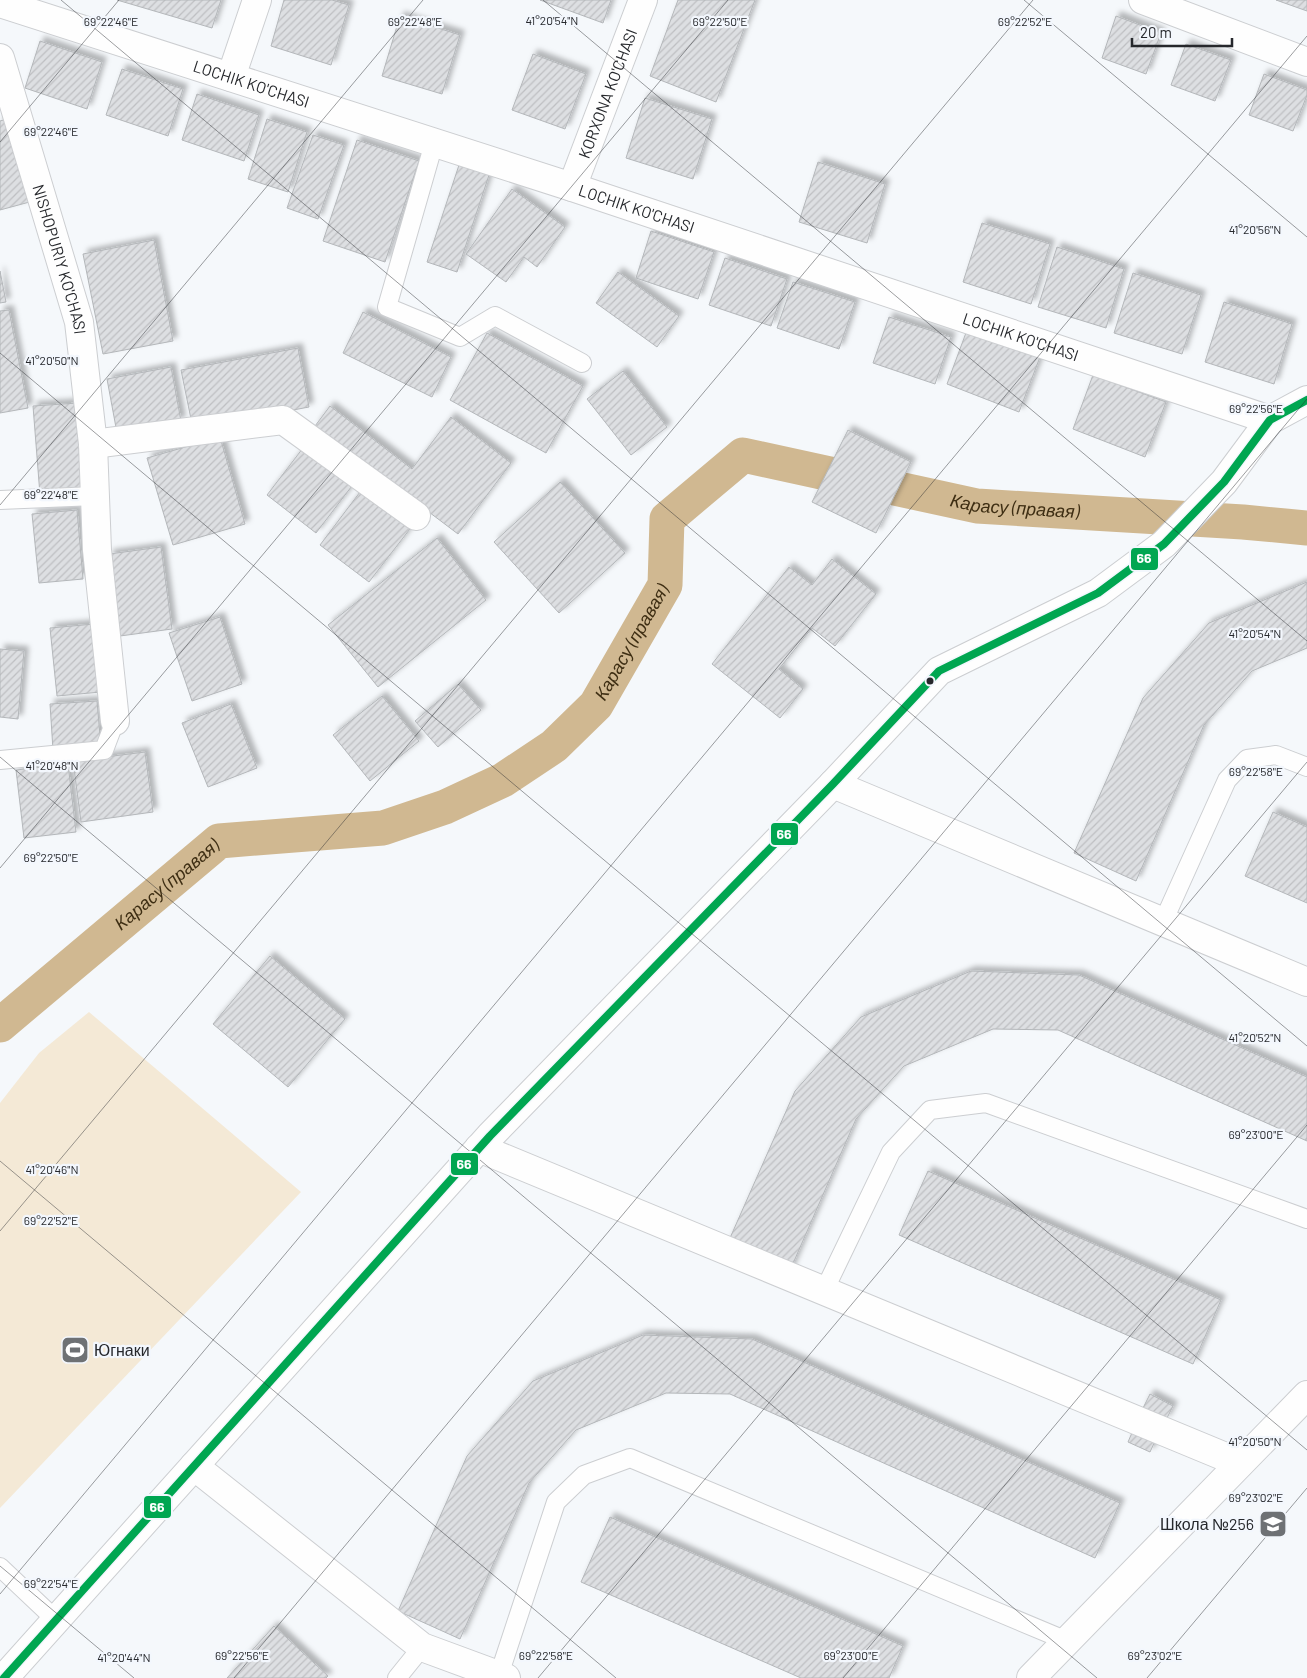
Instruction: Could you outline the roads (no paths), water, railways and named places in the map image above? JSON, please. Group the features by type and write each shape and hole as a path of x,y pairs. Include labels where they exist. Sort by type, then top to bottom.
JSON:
{"street":[{"path":"231,77 257,0"},
{"name":"KORXONA KO'CHASI","path":"572,187 642,0"},
{"path":"1143,0 1307,62"},
{"name":"LOCHIK KO'CHASI","path":"0,3 572,187 1270,420"},
{"name":"NISHOPURIY KO'CHASI","path":"0,58 6,102 79,322 93,444 97,550 115,721"},
{"path":"4,1678 479,1148 833,784 940,671 1098,593 1164,544 1224,482 1270,420 1307,400"},
{"path":"93,444 283,420 416,516"},
{"path":"833,784 1307,982"},
{"path":"479,1148 1240,1463"},
{"path":"1031,1678 1307,1395"},
{"path":"194,1466 422,1647 502,1677"}],"lane":[{"path":"434,143 387,307 460,337 494,316 582,362"},
{"path":"0,500 95,496"},
{"path":"0,760 104,750 115,721"},
{"path":"1163,922 1227,780 1247,759 1276,755 1307,767"},
{"path":"824,1291 891,1152 930,1110 986,1103 1307,1219"},
{"path":"502,1677 556,1502 584,1475 630,1458 1067,1641"},
{"path":"0,1567 56,1620"},
{"path":"397,1678 422,1647"}],"waterway":[{"name":"Карасу (правая)","path":"0,1025 219,841 383,828 445,807 503,780 554,746 596,705 665,585 667,519 743,455 977,506 1243,522 1307,528"}],"place":[{"name":"Югнаки","path":"75,1350"},
{"name":"Школа №256","path":"1273,1524"}]}
